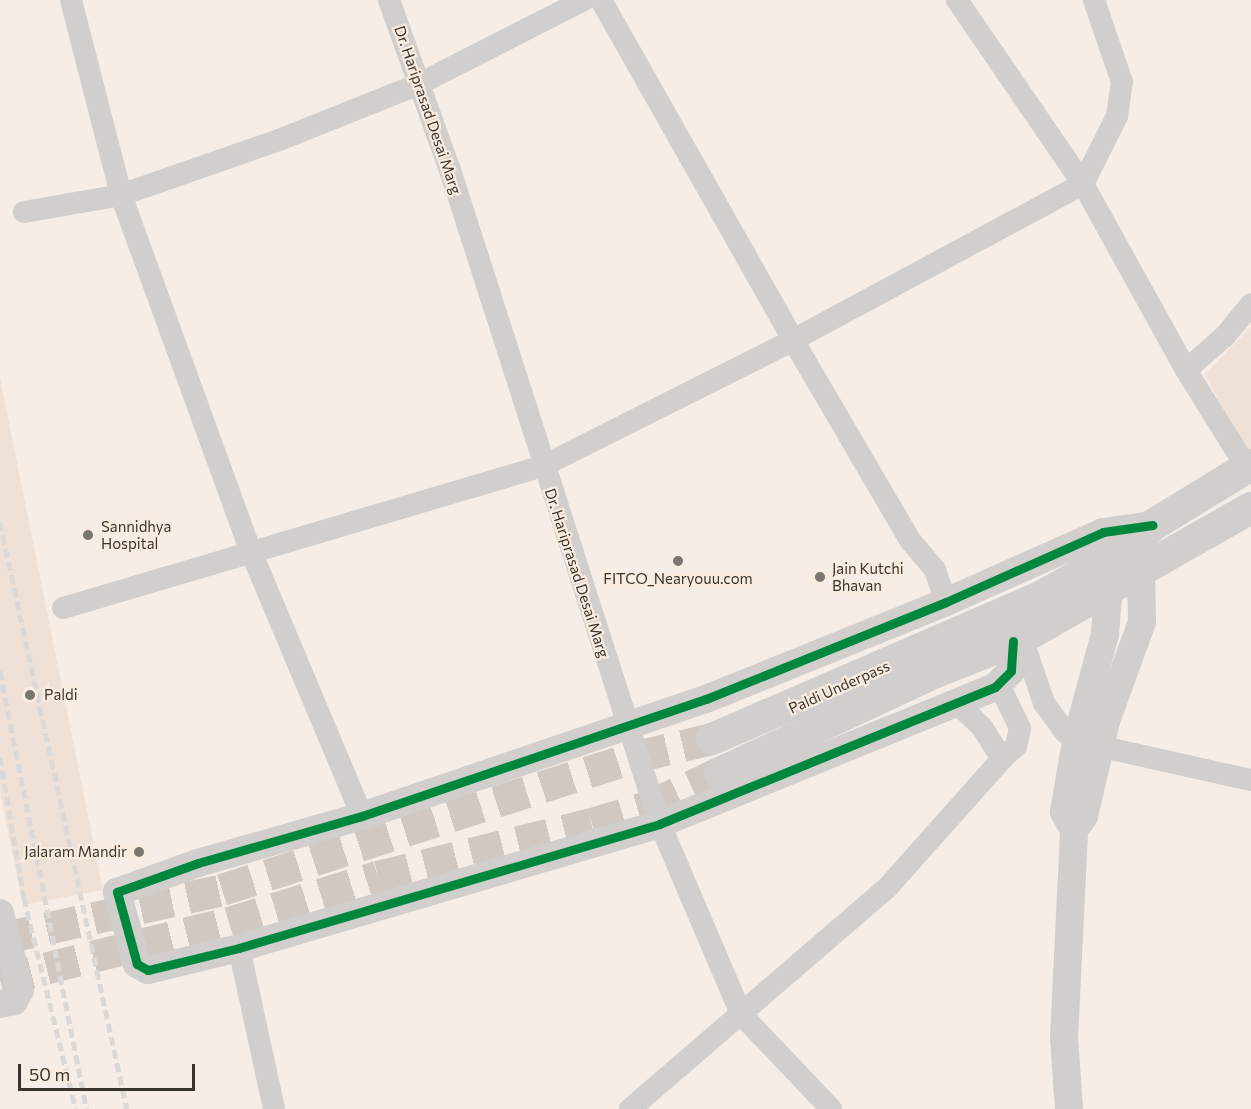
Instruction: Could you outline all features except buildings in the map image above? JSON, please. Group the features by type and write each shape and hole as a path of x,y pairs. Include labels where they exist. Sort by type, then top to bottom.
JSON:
{"main road":[{"path":"720,773 933,673 1018,639 1249,467"},
{"path":"1129,557 1251,508"},
{"name":"Paldi Underpass","path":"712,740 965,631 1129,557"}],"street":[{"path":"71,0 121,195 252,554 362,816"},
{"name":"Dr. Hariprasad Desai Marg","path":"389,0 419,84 660,824 741,1014 831,1109"},
{"path":"24,212 121,195 279,140 419,84 584,0"},
{"path":"602,0 793,340 910,540 935,570 946,602"},
{"path":"957,0 1083,184 1186,370 1249,467"},
{"path":"63,608 252,554 543,466 793,340 1083,184 1117,116 1122,82 1094,0"},
{"path":"1186,370 1225,336 1251,304"},
{"path":"1018,639 1011,671 999,685 660,824 239,948 143,970 137,964 117,892 198,863 362,816 627,727 946,602 1103,532 1129,557 1142,622 1088,743 1084,816 1074,830 1064,1038 1069,1109"},
{"path":"1018,639 1044,703 1065,732 1088,743 1251,780"},
{"path":"630,1109 887,888 1016,746 1020,728 999,685"},
{"path":"957,703 982,726 1002,759"},
{"path":"0,914 20,990 14,1001 0,1004"},
{"path":"239,948 274,1109"}],"shaded area":[{"path":"1251,327 1251,464 1205,374"},
{"name":"Paldi","path":"0,378 103,890 23,905 0,793"}],"tunnel":[{"path":"0,939 222,890 636,757 712,739"},
{"path":"0,980 229,923 378,877 592,824 648,807 720,773"}],"railway":[{"path":"0,522 127,1109"},
{"path":"0,671 87,1109"},
{"path":"0,757 24,898 76,1109"}],"cycle path":[{"path":"1013,641 1011,671 995,687 660,824 239,948 148,970 137,964 117,892 198,863 362,816 706,699 946,602 1103,532 1153,525"}],"place":[{"name":"Sannidhya Hospital","path":"88,535"},
{"name":"FITCO_Nearyouu.com","path":"678,561"},
{"name":"Jain Kutchi Bhavan","path":"820,577"},
{"name":"Paldi","path":"30,695"},
{"name":"Jalaram Mandir","path":"139,852"}]}
